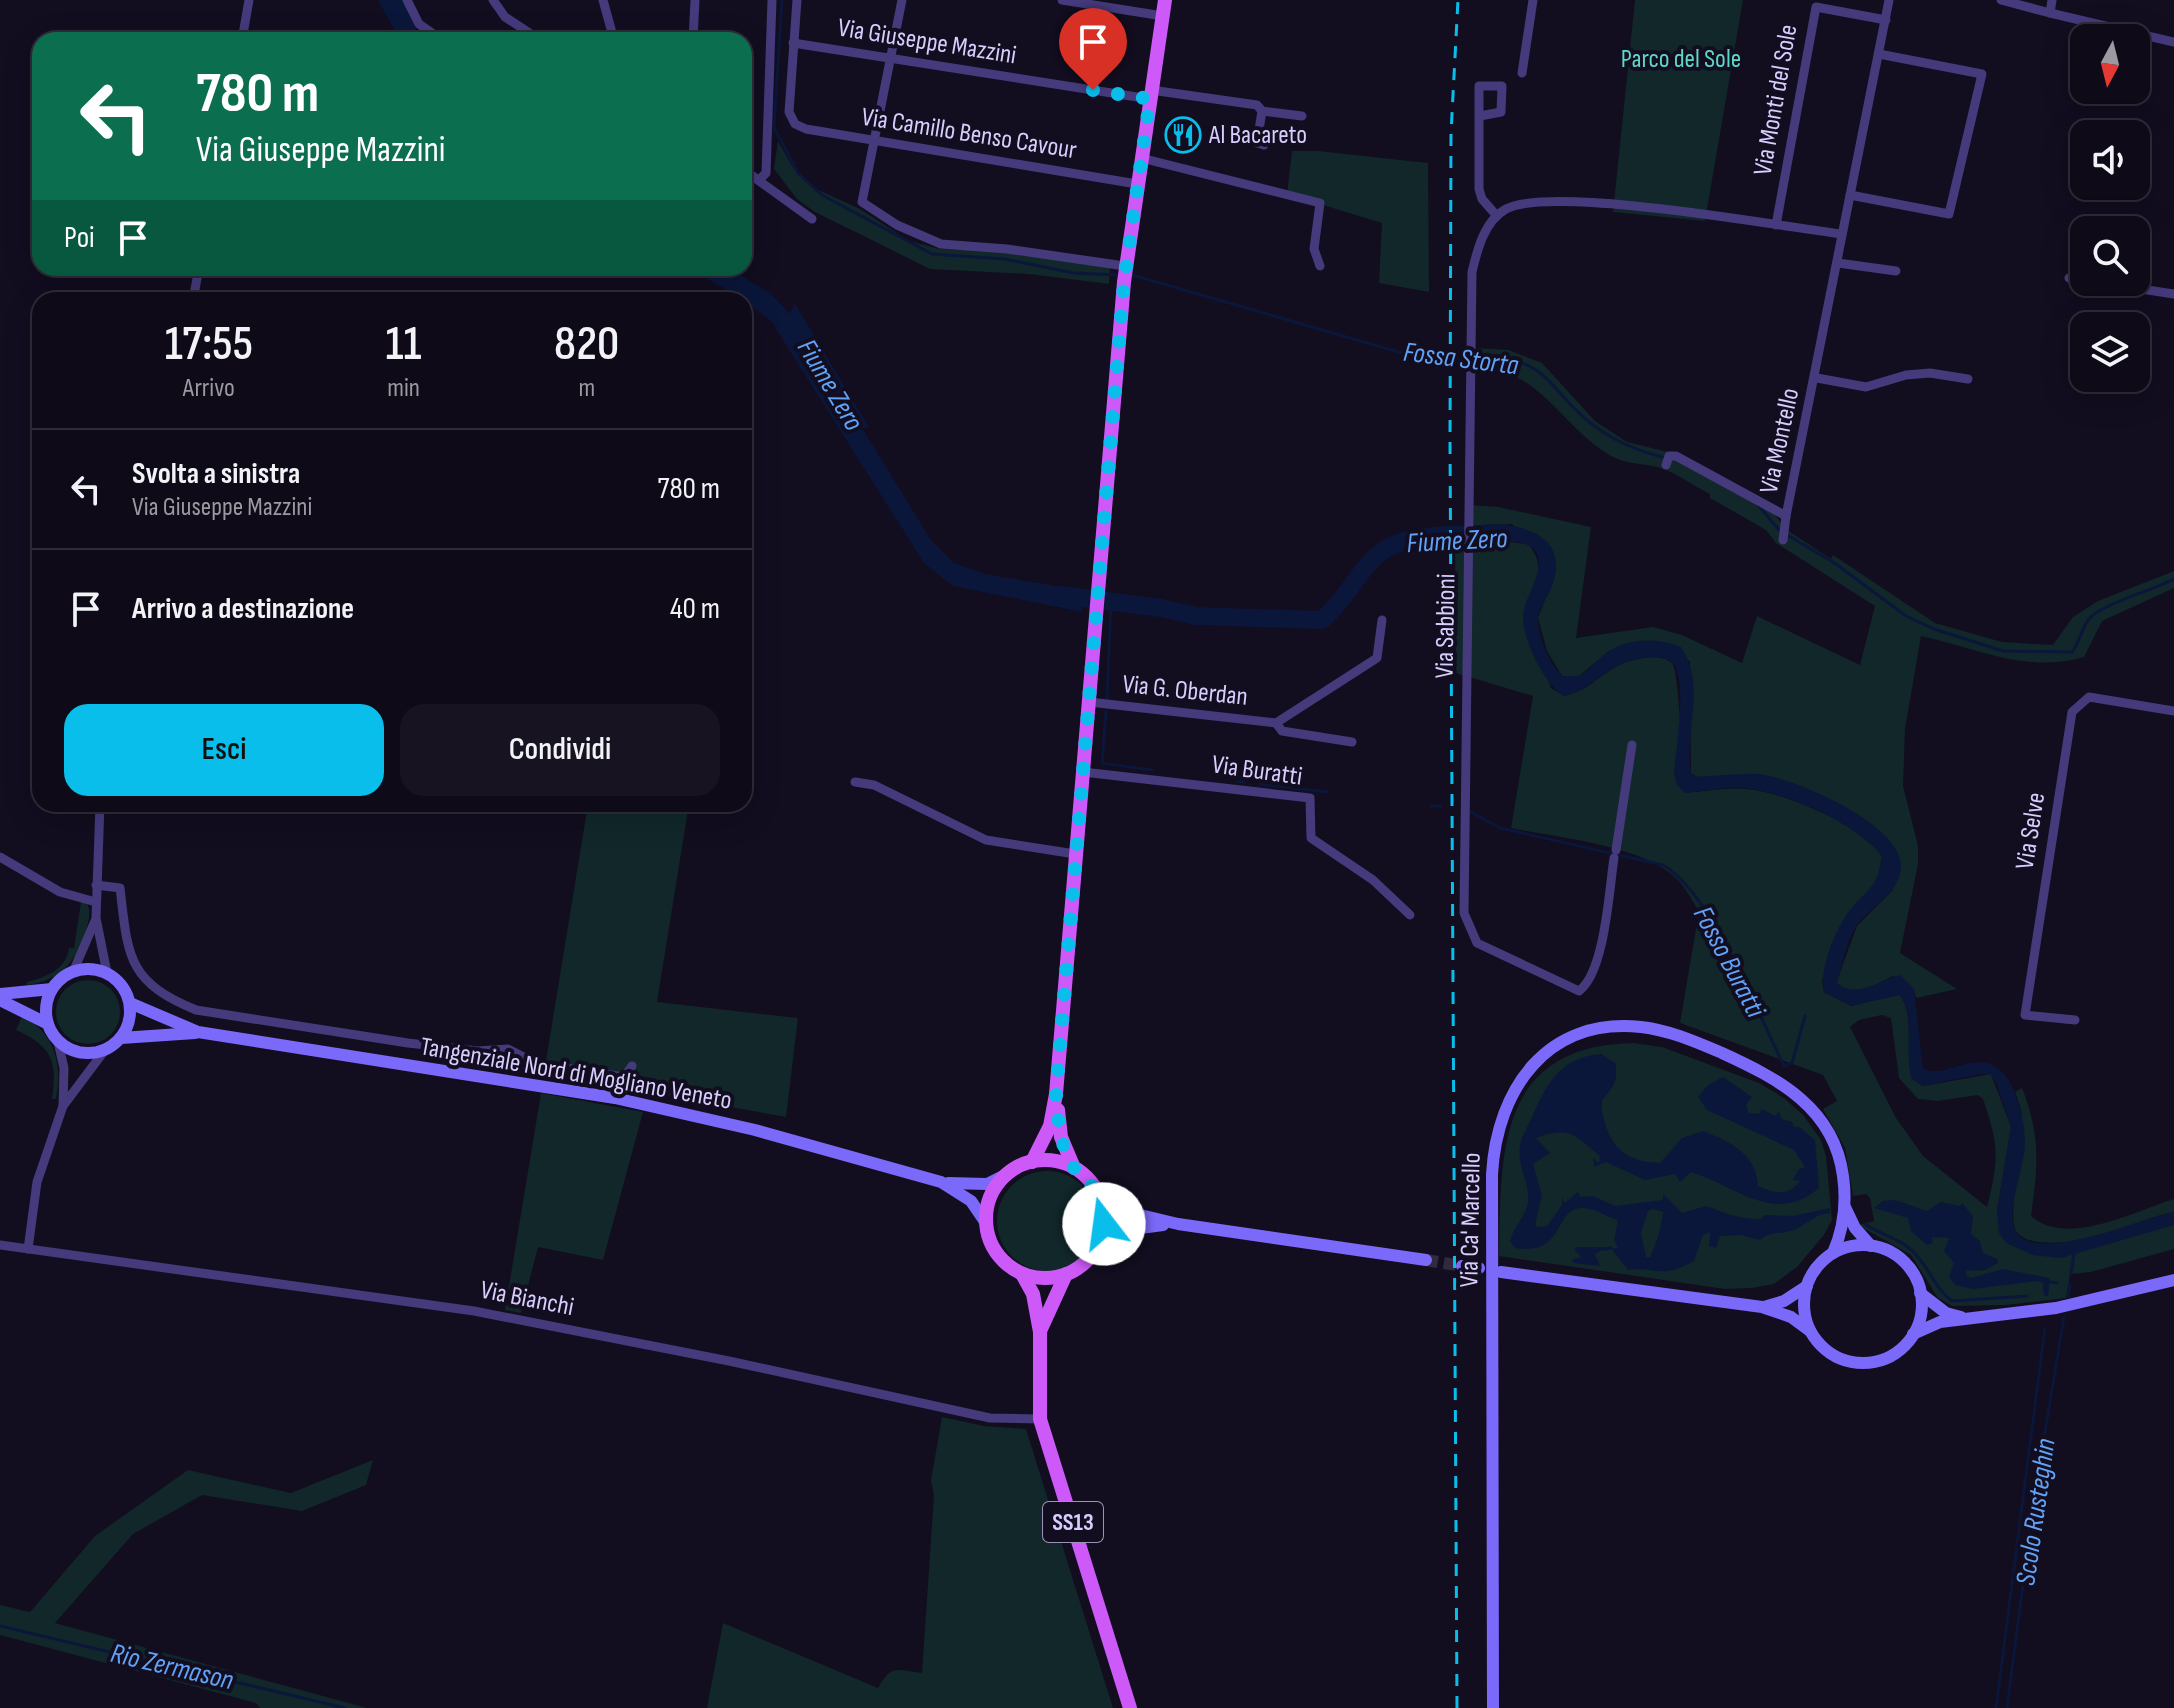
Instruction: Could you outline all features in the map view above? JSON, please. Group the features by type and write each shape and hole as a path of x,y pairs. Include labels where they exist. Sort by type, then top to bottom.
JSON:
{"main road":[{"path":"1032,1162 1050,1126 1056,1094 1125,266 1165,0"},
{"path":"84,969 107,973 118,981 130,1003 130,1017 121,1038 105,1050 85,1054 58,1042 48,1024 46,1006 52,989 73,972 84,969"},
{"path":"0,994 52,989"},
{"path":"0,1000 48,1024"},
{"path":"130,1003 198,1032"},
{"name":"Via Ca' Marcello","path":"1493,1708 1492,1174 1498,1123 1517,1084 1546,1053 1587,1032 1639,1027 1681,1037 1764,1073 1807,1102 1824,1122 1836,1145 1845,1207 1841,1233 1833,1253 1817,1267 1807,1286 1784,1301 1762,1307"},
{"path":"121,1038 198,1032"},
{"name":"Tangenziale Nord di Mogliano Veneto","path":"198,1032 615,1098 755,1130 941,1182 976,1185 1005,1175"},
{"path":"1056,1094 1061,1137 1074,1168 1097,1192 1132,1213 1178,1224"},
{"path":"986,1223 991,1195 1005,1175 1032,1162 1055,1161 1074,1168"},
{"name":"Tangenziale Nord di Mogliano Veneto","path":"941,1182 971,1201 986,1223"},
{"path":"1096,1249 1104,1224 1097,1192"},
{"name":"Via Ca' Marcello","path":"1845,1207 1855,1228 1871,1246 1903,1262 1920,1293"},
{"name":"SS13","path":"986,1223 997,1254 1022,1274 1033,1294 1040,1332 1040,1419 1130,1708"},
{"path":"1096,1249 1133,1229 1178,1224"},
{"name":"Via Ca' Marcello","path":"1178,1224 1426,1260"},
{"path":"1833,1253 1871,1246"},
{"name":"SS13","path":"1040,1332 1066,1274 1083,1264 1096,1249"},
{"path":"1462,1266 1479,1268"},
{"name":"Via Ca' Marcello","path":"1501,1272 1762,1307 1791,1317 1834,1355 1866,1363 1898,1351 1913,1334 1940,1322 2056,1308 2174,1280"},
{"path":"1022,1274 1041,1278 1066,1274"},
{"path":"1807,1286 1804,1309 1810,1331"},
{"path":"1920,1293 1946,1313 1964,1318"},
{"path":"1913,1334 1921,1314 1920,1293"}],"street":[{"path":"243,32 249,0"},
{"path":"407,0 419,24 430,32"},
{"path":"493,0 505,17 528,32"},
{"path":"603,0 612,32"},
{"path":"693,32 695,0"},
{"path":"759,180 766,173 772,0"},
{"path":"793,43 797,0"},
{"path":"902,0 862,202 897,225 941,244 1007,249 1125,266"},
{"path":"1062,0 1163,16"},
{"path":"1522,73 1533,0"},
{"name":"Via Montello","path":"1667,460 1676,456 1786,516 1817,378 1841,234 1889,0"},
{"path":"2001,0 2174,42"},
{"path":"2050,13 2052,0"},
{"name":"Via Monti del Sole","path":"1776,225 1816,7 1886,20"},
{"name":"Via Giuseppe Mazzini","path":"793,43 1151,94 1257,105 1262,111 1302,116"},
{"name":"Via Camillo Benso Cavour","path":"793,43 789,112 795,124 806,129 1137,184"},
{"path":"1850,195 1949,214 1982,74 1879,54"},
{"path":"1262,111 1257,143 1264,145"},
{"path":"1480,116 1479,189 1482,199 1497,216 1529,201 1611,205 1841,234"},
{"path":"1141,158 1320,203 1314,249 1320,266"},
{"path":"752,175 812,219"},
{"name":"Via Sabbioni","path":"1497,216 1478,246 1472,272 1464,913 1468,931 1477,943 1579,991 1589,984 1600,944 1632,745"},
{"path":"1838,263 1896,271"},
{"path":"2150,290 2174,294"},
{"name":"Via Montello","path":"1817,378 1866,387 1906,375 1930,373 1968,379"},
{"path":"1783,536 1786,516"},
{"name":"Via G. Oberdan","path":"1089,702 1276,723 1377,658 1382,620"},
{"name":"Via Selve","path":"2075,1020 2025,1015 2072,712 2089,697 2174,711"},
{"name":"Via G. Oberdan","path":"1276,723 1282,731 1352,742"},
{"name":"Via Buratti","path":"1083,772 1310,798 1311,838 1373,880 1410,915"},
{"path":"855,782 874,785 986,840 1075,854"},
{"path":"100,812 96,918 107,973"},
{"path":"0,857 60,892 96,902"},
{"path":"96,885 120,888 124,936 130,961 143,979 166,998 196,1010 422,1044 478,1051 508,1049 535,1063 624,1077 632,1066"},
{"path":"73,972 96,918"},
{"path":"28,1249 37,1182 63,1106 64,1068 58,1042"},
{"path":"63,1106 105,1050"},
{"name":"Via Bianchi","path":"0,1245 474,1311 729,1361 990,1418 1040,1419"}],"green space":[{"name":"Parco del Sole","path":"1635,0 1743,0 1705,221 1613,212"},
{"path":"778,141 792,166 812,187 860,209 909,241 940,249 985,250 1110,267 1109,284 1029,274 930,269 815,212 797,199 774,169"},
{"path":"1292,151 1428,163 1429,292 1379,283 1382,223 1287,194"},
{"path":"1470,350 1509,350 1542,363 1595,421 1627,442 1672,453 1775,514 1784,528 1831,559 1833,555 1935,623 2002,642 2053,645 2073,617 2098,601 2174,571 2174,588 2102,621 2084,657 2042,663 2022,661 1921,636 1905,729 1903,786 1918,846 1918,864 1900,953 1957,989 1916,998 1914,989 1893,976 1857,990 1836,983 1857,926 1893,890 1888,839 1760,774 1697,777 1691,773 1690,661 1609,651 1579,676 1562,676 1547,651 1538,618 1556,571 1512,524 1469,526 1468,505 1498,507 1591,527 1576,638 1653,627 1682,635 1742,663 1757,616 1860,665 1875,606 1776,543 1766,530 1710,498 1710,494 1661,468 1613,457 1579,431 1547,399 1513,375 1493,370 1470,371"},
{"path":"1492,540 1528,544 1534,552 1538,577 1524,611 1551,688 1564,696 1581,690 1629,661 1655,657 1672,663 1679,702 1685,793 1739,789 1782,797 1839,822 1871,844 1882,856 1877,883 1847,915 1822,981 1824,992 1851,1006 1899,994 1907,1012 1912,1079 1923,1086 1991,1074 2011,1127 1997,1211 2033,1255 2174,1225 2174,1249 2091,1272 2070,1274 2066,1298 2006,1305 1952,1306 1938,1298 1911,1255 1858,1225 1874,1221 1870,1198 1866,1194 1853,1196 1845,1148 1823,1109 1837,1101 1823,1075 1680,1023 1699,911 1681,883 1663,868 1622,851 1511,828 1533,696 1456,673 1455,543","holes":["1882,1015 1891,1018 1899,1078 1918,1099 1937,1101 1978,1095 1983,1099 1996,1152 1987,1207 1923,1156 1896,1118 1850,1027 1859,1020"]},
{"path":"587,812 688,812 657,1002 798,1018 786,1117 544,1073"},
{"path":"81,902 87,903 89,918 73,959 49,979 27,985 27,982 54,971 64,962 69,948 74,948"},
{"path":"82,980 94,980 111,989 118,1000 118,1024 111,1035 94,1044 82,1044 70,1039 61,1030 56,1018 56,1006 61,994 70,985"},
{"path":"22,1016 42,1031 54,1051 58,1074 56,1099 52,1099 54,1074 49,1056 37,1042 16,1030"},
{"path":"1633,1043 1662,1047 1759,1083 1784,1098 1804,1116 1821,1140 1826,1156 1832,1220 1824,1235 1797,1267 1774,1284 1725,1289 1499,1256 1506,1143 1516,1111 1531,1084 1555,1063 1588,1049"},
{"path":"2022,1088 2035,1136 2031,1216 2046,1225 2063,1229 2101,1224 2174,1199 2174,1212 2086,1240 2048,1243 2021,1236 2016,1231 2013,1210 2022,1127 2015,1092"},
{"path":"541,1093 643,1112 603,1260 538,1247 521,1313 505,1310"},
{"path":"1047,1171 1075,1179 1089,1193 1097,1221 1089,1249 1075,1263 1047,1271 1019,1263 1005,1249 997,1221 1005,1193 1019,1179"},
{"path":"942,1417 984,1426 1026,1429 1113,1708 707,1708 723,1623 878,1688 895,1670 922,1673 934,1495 931,1480"},
{"path":"373,1460 366,1485 302,1511 202,1495 133,1534 55,1623 367,1708 260,1708 256,1703 0,1635 0,1605 30,1612 95,1536 188,1470 291,1493"}],"water":[{"path":"378,0 403,0 417,32 396,32"},
{"path":"703,276 742,276 770,293 790,314 795,304 869,427 862,428 931,540 954,563 985,574 1085,591 1082,612 953,586 924,563 771,321 752,306 752,292 730,292"},
{"path":"1489,524 1531,531 1551,546 1556,572 1541,607 1538,625 1549,657 1562,676 1579,676 1616,647 1635,641 1663,642 1681,647 1693,677 1691,773 1696,777 1758,774 1796,784 1867,820 1897,852 1901,868 1899,877 1890,892 1853,931 1837,983 1852,990 1860,989 1900,975 1914,989 1923,1069 1941,1070 1976,1062 1994,1066 2006,1077 2014,1090 2025,1137 2012,1213 2016,1232 2028,1241 2045,1244 2092,1236 2174,1212 2174,1225 2061,1258 2033,1255 2006,1243 1999,1233 1997,1211 2011,1127 1995,1080 1990,1074 1981,1074 1923,1086 1912,1079 1908,1013 1900,995 1851,1006 1824,992 1826,963 1837,931 1847,914 1874,883 1882,856 1856,832 1838,821 1778,795 1735,788 1685,793 1677,785 1674,774 1679,679 1676,668 1667,659 1652,657 1630,661 1616,666 1573,693 1564,696 1556,690 1534,657 1523,619 1538,571 1537,553 1519,542 1455,543 1455,528"},
{"path":"1601,1054 1615,1063 1616,1079 1603,1099 1602,1109 1613,1141 1632,1158 1660,1163 1682,1138 1703,1131 1732,1145 1747,1157 1758,1186 1780,1192 1791,1190 1800,1181 1793,1180 1798,1170 1805,1167 1794,1150 1707,1110 1698,1097 1708,1085 1723,1077 1752,1097 1746,1105 1749,1113 1759,1114 1762,1109 1775,1116 1779,1111 1782,1119 1792,1122 1794,1127 1799,1127 1815,1140 1819,1188 1803,1199 1787,1204 1755,1200 1691,1172 1680,1182 1675,1174 1645,1180 1606,1162 1594,1167 1593,1158 1599,1163 1600,1156 1579,1139 1566,1133 1548,1134 1536,1138 1550,1153 1533,1164 1542,1195 1537,1227 1547,1226 1562,1205 1562,1197 1565,1203 1578,1192 1580,1197 1593,1196 1615,1206 1663,1200 1663,1194 1682,1213 1706,1206 1752,1219 1765,1215 1793,1216 1830,1208 1830,1213 1791,1231 1768,1235 1760,1240 1741,1235 1720,1236 1716,1248 1709,1246 1710,1232 1703,1235 1694,1261 1666,1271 1628,1270 1611,1248 1618,1248 1614,1240 1618,1220 1586,1208 1572,1211 1566,1216 1557,1232 1543,1245 1531,1249 1515,1248 1510,1241 1528,1202 1520,1161 1522,1139 1549,1083 1565,1067 1587,1056","holes":["1648,1211 1663,1212 1655,1246 1650,1257 1646,1257 1641,1233"]},
{"path":"1895,1200 1927,1211 1941,1202 1960,1206 1962,1203 1973,1216 1971,1234 1980,1241 1983,1253 1997,1259 1998,1263 1985,1270 1966,1271 1966,1275 1971,1278 2003,1269 2050,1278 2048,1296 2044,1295 2043,1283 2037,1281 1973,1289 1955,1285 1949,1277 1954,1263 1944,1251 1949,1238 1932,1237 1933,1243 1927,1245 1911,1231 1908,1218 1874,1208 1883,1201"},
{"path":"1576,1247 1603,1247 1605,1249 1595,1254 1600,1266 1574,1263 1571,1260 1582,1257 1575,1251"}],"waterway":[{"name":"Fossa Storta","path":"782,0 774,128 798,173 822,195 932,254 1004,259 1074,273 1120,275"},
{"name":"Fossa Storta","path":"1132,275 1409,355 1490,357 1521,363 1541,373 1581,415 1603,432 1639,450 1666,458"},
{"name":"Fossa Storta","path":"1758,505 1779,530 1836,564 1906,616 1934,629 2003,651 2072,652 2086,623 2095,614 2174,579"},
{"name":"Fiume Zero","path":"1060,595 1161,608 1197,616 1322,620 1366,567 1389,547 1416,538 1476,534"},
{"name":"Fosso Buratti","path":"1107,698 1111,603"},
{"name":"Fosso Buratti","path":"1106,711 1102,763 1152,770"},
{"name":"Fosso Buratti","path":"1237,782 1245,782"},
{"name":"Fosso Buratti","path":"1260,784 1327,792"},
{"name":"Fosso Buratti","path":"1431,806 1441,806"},
{"name":"Fosso Buratti","path":"1471,812 1500,828 1663,865 1681,879 1716,927 1784,1066 1792,1063 1805,1016"},
{"path":"1865,1224 1909,1248 1952,1301 2027,1296"},
{"path":"1605,1249 1611,1248"},
{"name":"Scolo Rusteghin","path":"2071,1274 2074,1254"},
{"path":"2050,1282 2057,1283"},
{"name":"Scolo Rusteghin","path":"2068,1297 2070,1283"},
{"name":"Scolo Rusteghin","path":"2007,1708 2034,1499 2064,1317"},
{"name":"Fosso Buratti","path":"1996,1708 2045,1328"},
{"name":"Rio Zermason","path":"0,1626 345,1708"}],"tunnel":[{"path":"1426,1260 1462,1266"}],"railway":[{"path":"1457,1708 1450,441 1451,133 1458,0"}],"place":[{"name":"Al Bacareto","path":"1183,135"}],"route":[{"path":"1093,90 1150,99 1124,282 1056,1094 1061,1137 1066,1151 1074,1168 1085,1176 1097,1192 1104,1224"}]}
